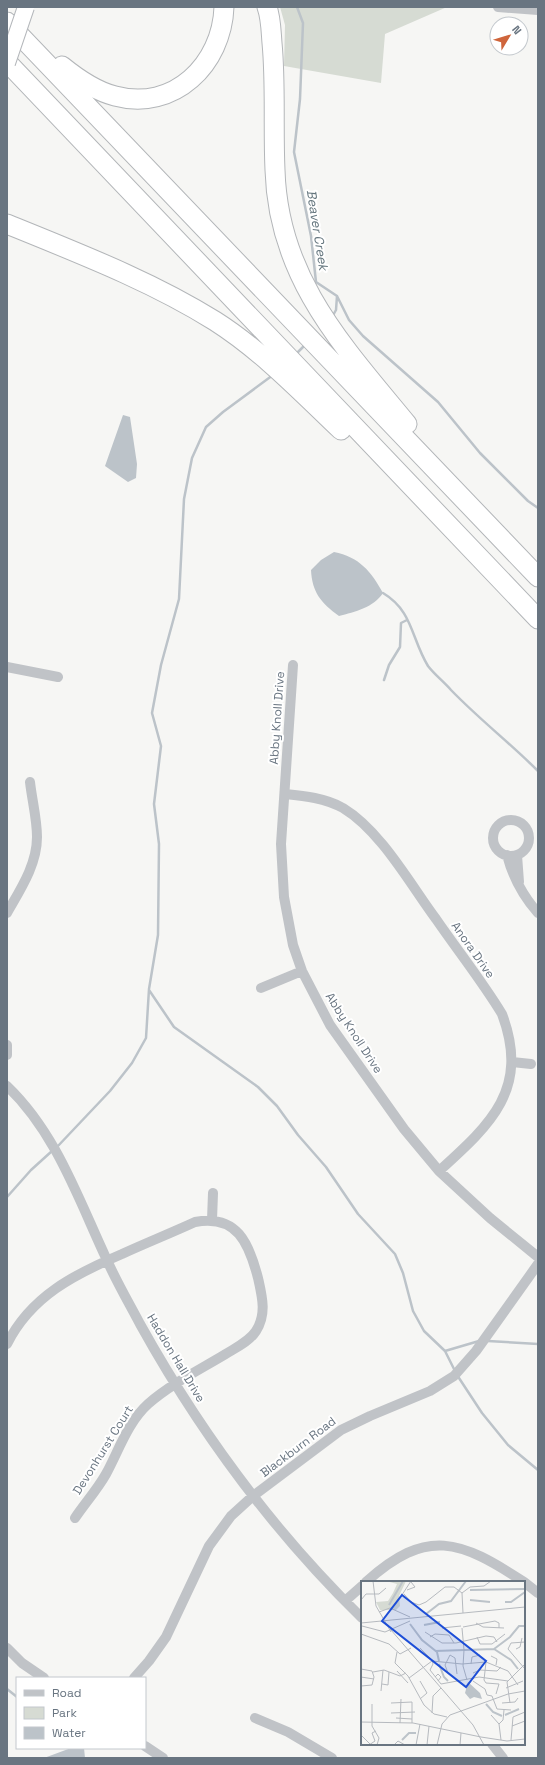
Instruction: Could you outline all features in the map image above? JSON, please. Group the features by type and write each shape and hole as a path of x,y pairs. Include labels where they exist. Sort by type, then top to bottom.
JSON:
{"highway":[{"path":"7,21 77,78 95,89 115,96 133,99 161,96 180,87 195,76 204,66 219,40 224,7"},
{"path":"267,7 274,58 276,192 282,223 290,252 302,282 340,343 495,533"},
{"path":"7,21 538,578"},
{"path":"7,62 538,619"},
{"path":"7,224 119,271 179,301 216,322 252,348 290,381 369,457 474,552"}],"main road":[{"path":"7,62 26,7"}],"street":[{"path":"498,7 538,10"},
{"name":"Abby Knoll Drive","path":"293,665 281,844 284,897 293,944 302,971 318,1004 334,1031 404,1129 439,1170 490,1218 538,1257"},
{"path":"7,667 58,677"},
{"path":"7,913 28,875 36,845 36,827 30,782"},
{"name":"Anora Drive","path":"285,794 312,797 332,803 355,816 375,835 494,1002 507,1027 512,1062 505,1094 491,1119 439,1170"},
{"path":"512,855 521,890 538,913"},
{"path":"261,988 302,971"},
{"path":"7,1045 7,1055"},
{"path":"512,1062 531,1064"},
{"name":"Haddon Hall Drive","path":"7,1086 32,1113 51,1142 107,1260 140,1324 175,1385 254,1496 286,1536 361,1617"},
{"path":"7,1344 18,1326 46,1295 71,1278 107,1260 195,1222 212,1220 214,1192"},
{"name":"Devonhurst Court","path":"75,1518 100,1484 134,1420 148,1404 175,1385 243,1343 256,1331 261,1318 263,1299 250,1249 244,1238 236,1231 224,1223 212,1220"},
{"name":"Blackburn Road","path":"135,1677 158,1649 173,1625 202,1559 214,1536 231,1516 254,1496 341,1430 370,1416 430,1392 454,1376 476,1351 538,1264"},
{"path":"367,1581 383,1567 404,1553 432,1546 454,1547 477,1554 522,1581"},
{"path":"525,1583 538,1593"},
{"path":"345,1601 361,1587"},
{"path":"7,1648 22,1663 43,1677"},
{"path":"255,1718 288,1732 332,1758"},
{"path":"493,1745 503,1758"},
{"path":"146,1747 163,1758"}],"green space":[{"path":"280,7 447,7 385,34 381,83 284,66 285,25"}],"water":[{"path":"123,415 130,417 137,464 136,478 128,482 105,466"},
{"path":"334,552 351,557 363,566 374,578 383,593 375,602 364,608 339,616 322,602 313,585 311,570 321,560"},
{"path":"68,1749 84,1749 85,1758 44,1758"}],"waterway":[{"name":"Beaver Creek","path":"297,7 303,23 300,99 294,152 311,236 316,282 337,296 349,320 363,336 438,402 480,453 528,501 538,508"},
{"path":"332,317 336,310 337,296"},
{"path":"296,354 305,345"},
{"path":"57,1147 110,1091 132,1063 146,1038 149,989 158,935 159,844 154,804 161,746 152,713 161,665 179,599 184,499 192,458 206,427 223,412 273,375"},
{"path":"383,593 393,600 406,617 422,656 430,669 472,711 538,771"},
{"path":"384,680 389,665 400,647 401,623 407,620"},
{"path":"149,990 174,1027 258,1087 277,1106 298,1135 326,1167 358,1214 395,1254 403,1273 413,1311 424,1331 445,1351 455,1371"},
{"path":"7,1197 31,1170 52,1151"},
{"path":"445,1351 479,1341"},
{"path":"488,1341 538,1344"},
{"path":"457,1375 482,1413 508,1445 538,1470"},
{"path":"7,1689 16,1696"}]}
